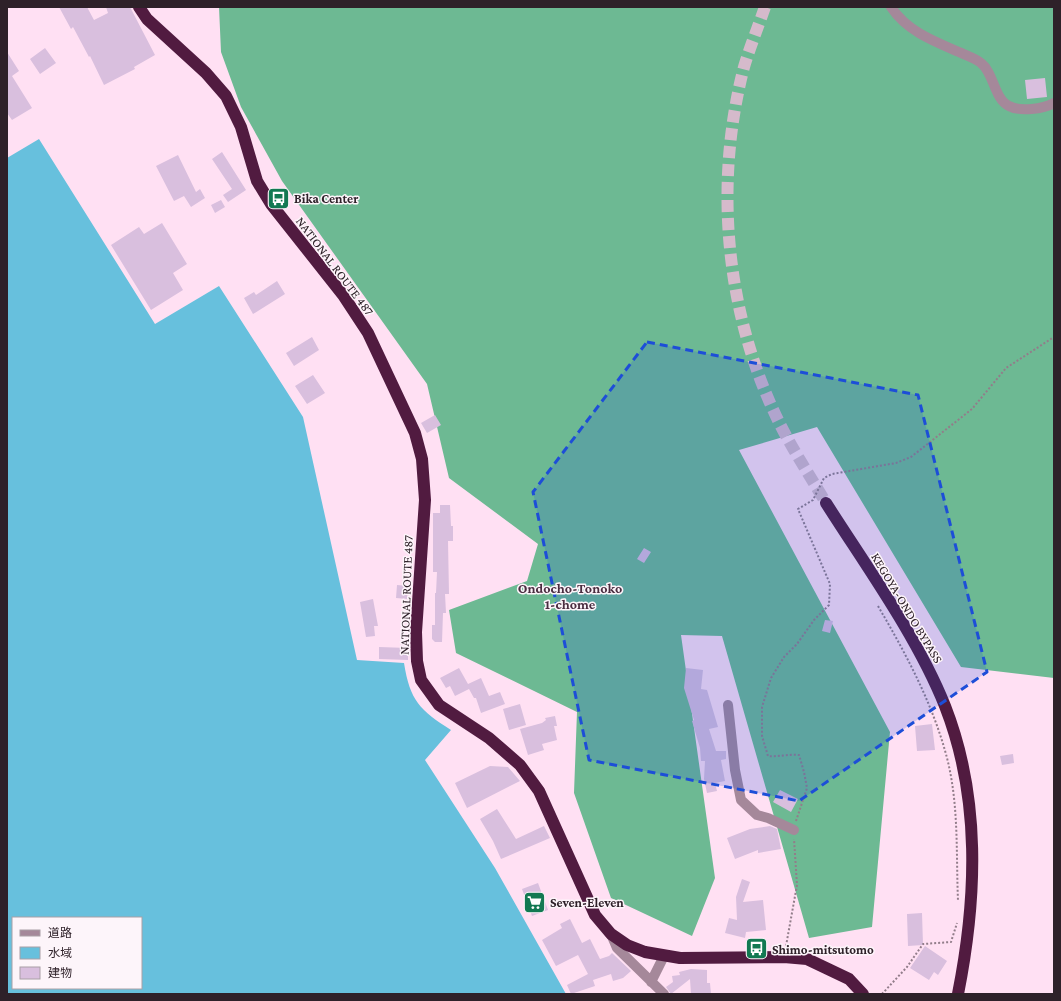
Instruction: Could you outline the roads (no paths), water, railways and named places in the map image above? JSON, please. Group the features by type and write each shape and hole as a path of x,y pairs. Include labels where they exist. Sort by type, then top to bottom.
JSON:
{"highway":[{"name":"NATIONAL ROUTE 487","path":"139,7 147,19 206,73 226,96 241,127 257,180 271,204 343,295 368,333 415,433 422,459 425,500 416,632 417,660 421,680 439,705 489,738 520,765 539,791 594,914 611,934 627,944 645,952 664,956 680,958 784,957 807,959 849,979 864,994"},
{"name":"KEGOYA-ONDO BYPASS","path":"826,503 910,636 945,706 957,745 967,788 973,843 973,889 967,945 958,994"}],"street":[{"path":"890,7 896,14 924,37 981,63 992,78 999,95 1008,106 1026,109 1054,103"},
{"path":"728,705 735,770 741,800 757,815 768,818 794,830"},
{"path":"611,934 617,948 664,994"},
{"path":"651,982 664,956"}],"water":[{"path":"39,139 155,324 219,286 303,417 357,660 404,663 406,676 413,696 424,710 451,730 425,760 495,868 566,994 7,994 7,158"}],"tunnel":[{"path":"765,7 744,67 735,111 729,155 727,200 730,244 736,289 745,332 759,375 781,427 826,503"}],"place":[{"name":"Bika Center","path":"278,198"},
{"name":"Seven-Eleven","path":"535,902"},
{"name":"Shimo-mitsutomo","path":"757,949"}],"district":[{"name":"Ondocho-Tonoko 1-chome","path":"570,596"}]}
